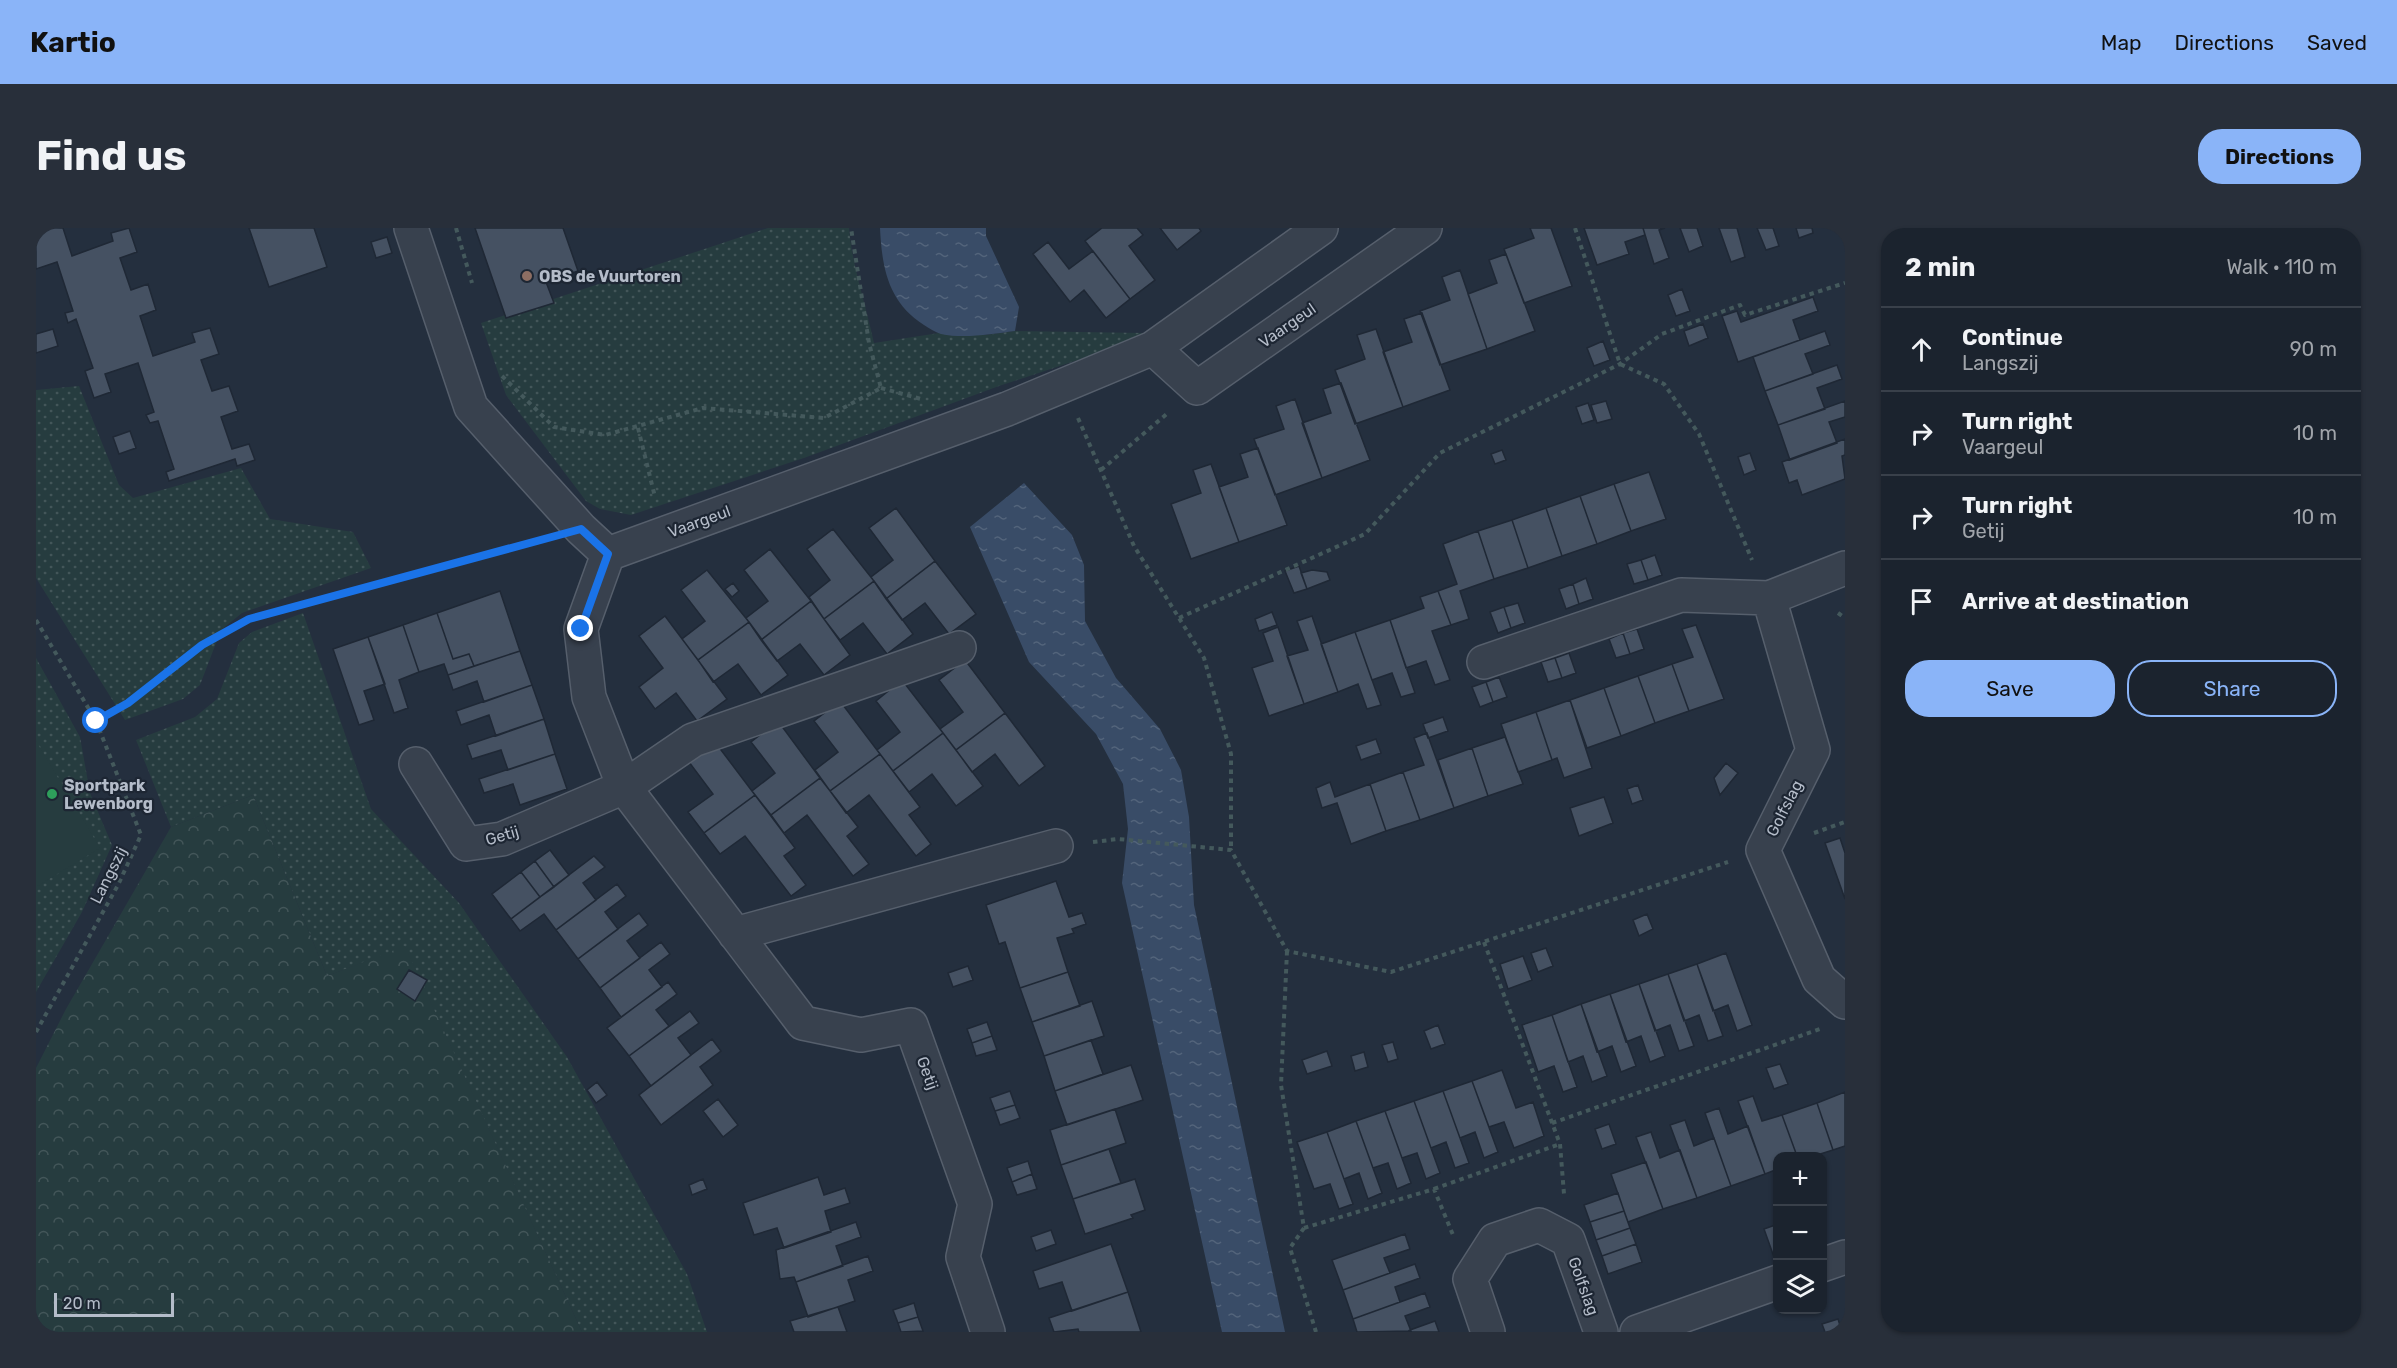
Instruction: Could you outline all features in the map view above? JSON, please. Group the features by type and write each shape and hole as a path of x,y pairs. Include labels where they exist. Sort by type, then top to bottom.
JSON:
{"street":[{"path":"411,228 471,407 581,529 608,554"},
{"name":"Vaargeul","path":"608,554 1007,409 1153,348 1321,228"},
{"name":"Vaargeul","path":"1197,388 1425,228"},
{"path":"1153,348 1197,388"},
{"name":"Getij","path":"608,554 581,629 589,697 624,786 803,1023 861,1035 911,1025 975,1204 963,1257 987,1332"},
{"path":"1484,662 1681,595 1769,598 1845,568"},
{"name":"Golfslag","path":"1769,598 1813,750 1763,850 1819,979 1845,1002"},
{"name":"Getij","path":"416,764 466,844 502,839 624,786 693,740 959,648"},
{"path":"735,933 1056,846"},
{"name":"Golfslag","path":"1470,1278 1495,1240 1539,1226 1568,1240 1601,1332"},
{"path":"1827,1263 1845,1257"},
{"path":"1470,1278 1488,1332"},
{"path":"1637,1332 1773,1283"}],"path":[{"path":"456,228 476,295"},
{"path":"498,372 554,427 605,435 638,428 703,408 824,418 881,388 869,343 851,228"},
{"path":"1575,228 1620,364 1664,384 1699,434 1769,598"},
{"path":"1179,618 1365,534 1440,453 1620,364 1662,334 1740,305 1745,315 1845,283"},
{"path":"1064,385 1134,546 1204,658 1231,754 1231,850 1287,951 1281,1085 1304,1227"},
{"path":"1101,470 1197,388"},
{"path":"638,428 664,534"},
{"path":"96,721 128,703 202,645 249,619 581,529"},
{"name":"Langszij","path":"36,620 96,721 141,835 118,885 36,1032"},
{"path":"1287,951 1391,972 1845,822"},
{"path":"1118,839 1231,850"},
{"path":"1484,942 1560,1144 1568,1240"},
{"path":"1552,1123 1822,1029"},
{"path":"1316,1332 1290,1248 1304,1227 1434,1189 1560,1144"},
{"path":"1434,1189 1470,1278"}],"green space":[{"path":"768,228 849,228 856,271 874,343 939,333 985,335 1015,331 1144,333 1105,351 999,386 804,458 631,515 600,509 586,501 506,395 481,323"},
{"path":"79,386 119,485 133,498 241,468 270,519 353,532 371,568 242,613 221,630 200,685 183,699 125,720 36,578 36,390"},
{"path":"303,613 371,809 459,903 567,1057 687,1274 707,1332 582,1332 405,947 327,976 253,795 171,827 136,740 195,717 217,699 239,643 252,632"},
{"path":"36,658 80,737 90,793 112,845 82,912 36,992"},
{"name":"Sportpark Lewenborg","path":"36,741 100,848 36,887"},
{"path":"253,795 327,976 405,946 582,1332 36,1332 36,1068 66,1009 171,827"}],"water":[{"path":"880,228 986,228 986,236 1019,307 1015,331 978,336 941,334 912,316 902,306 889,283 885,270"},
{"path":"1024,483 1072,535 1084,565 1085,621 1116,678 1160,729 1181,770 1189,817 1194,905 1285,1332 1222,1332 1122,883 1128,829 1123,784 1096,734 1029,662 970,527"}],"building":[{"path":"36,228 63,228 72,256 113,241 111,233 129,228 137,252 120,258 131,290 148,284 156,310 140,316 153,356 195,342 192,333 210,328 219,354 201,360 212,391 229,386 238,411 221,417 232,449 249,444 255,460 237,466 235,459 169,481 166,472 174,469 158,421 150,423 146,415 154,412 138,363 105,374 111,392 94,398 85,371 93,368 76,319 68,323 65,313 73,311 57,262 36,269"},
{"path":"249,228 314,228 327,267 269,287"},
{"name":"OBS de Vuurtoren","path":"475,228 563,228 578,271 546,282 554,303 506,318"},
{"path":"1102,228 1137,228 1143,235 1129,246 1155,280 1130,299 1085,241"},
{"path":"1160,228 1199,228 1201,231 1177,250"},
{"path":"1530,228 1551,228 1572,286 1524,303 1504,249 1534,238"},
{"path":"1584,228 1643,228 1645,235 1625,242 1629,254 1597,265"},
{"path":"1643,228 1665,228 1659,230 1669,258 1654,264"},
{"path":"1680,228 1697,228 1703,246 1689,252"},
{"path":"1719,228 1737,228 1745,257 1731,262"},
{"path":"1757,228 1773,228 1779,246 1766,250"},
{"path":"1796,228 1812,228 1813,233 1799,238"},
{"path":"387,237 392,253 376,258 371,242"},
{"path":"1048,242 1069,269 1093,251 1130,299 1106,318 1084,290 1070,302 1033,254"},
{"path":"1506,254 1535,331 1487,349 1468,294 1497,283 1489,260"},
{"path":"1460,270 1487,349 1440,365 1420,311 1450,300 1442,277"},
{"path":"1682,289 1690,311 1676,316 1668,295"},
{"path":"1813,297 1818,311 1793,320 1800,340 1738,362 1722,316 1737,311 1741,322"},
{"path":"1422,313 1450,390 1403,407 1383,352 1412,342 1404,319"},
{"path":"1703,324 1708,338 1689,346 1684,331"},
{"path":"53,329 58,346 36,353 36,334"},
{"path":"1376,329 1403,407 1355,424 1335,370 1365,359 1357,335"},
{"path":"1825,331 1830,345 1805,354 1813,374 1765,391 1753,357"},
{"path":"1603,341 1610,360 1594,366 1587,348"},
{"path":"1837,365 1842,379 1817,388 1825,409 1778,425 1765,391"},
{"path":"1341,383 1370,460 1322,478 1302,423 1331,413 1323,389"},
{"path":"1295,399 1322,478 1275,495 1254,439 1284,429 1276,406"},
{"path":"1606,401 1612,419 1597,423 1591,405"},
{"path":"1845,401 1845,417 1829,422 1837,443 1790,460 1778,425"},
{"path":"1588,403 1594,420 1582,424 1576,407"},
{"path":"130,431 136,448 119,454 113,437"},
{"path":"1845,439 1845,455 1842,456 1845,479 1802,495 1797,480 1789,483 1782,462"},
{"path":"1258,448 1287,525 1239,542 1219,487 1248,477 1240,454"},
{"path":"1502,450 1506,460 1495,464 1491,454"},
{"path":"1750,453 1756,470 1744,475 1738,457"},
{"path":"1211,464 1239,542 1191,559 1171,504 1201,493 1193,470"},
{"path":"1649,472 1666,519 1631,531 1614,484"},
{"path":"1614,484 1631,531 1597,544 1580,496"},
{"path":"1580,496 1597,544 1562,556 1546,508"},
{"path":"896,508 935,561 886,599 871,577 893,560 869,528"},
{"path":"1546,508 1562,556 1528,568 1512,520"},
{"path":"1512,520 1528,568 1494,579 1478,531"},
{"path":"833,529 874,581 824,619 809,597 830,580 807,549"},
{"path":"1478,531 1494,579 1460,591 1469,619 1451,625 1438,591 1457,584 1443,544"},
{"path":"770,549 811,601 761,640 746,618 768,601 744,570"},
{"path":"1655,555 1662,575 1648,580 1641,560"},
{"path":"1641,560 1648,580 1634,584 1627,564"},
{"path":"935,561 976,614 949,634 925,603 902,620 886,599"},
{"path":"1299,566 1307,589 1294,593 1285,571"},
{"path":"707,570 749,622 698,660 682,639 705,621 681,590"},
{"path":"1312,570 1327,572 1330,580 1307,589 1301,573"},
{"path":"1586,578 1593,599 1579,604 1573,584"},
{"path":"874,581 913,634 887,654 863,623 840,640 824,619"},
{"path":"733,583 739,591 732,597 725,589"},
{"path":"1573,584 1579,604 1566,609 1559,589"},
{"path":"500,591 520,651 474,666 469,654 453,659 437,613"},
{"path":"1438,591 1451,625 1432,631 1450,680 1435,685 1426,661 1406,668 1390,620 1424,608 1420,597"},
{"path":"811,601 850,655 824,675 800,644 777,661 761,640"},
{"path":"1518,603 1525,623 1511,628 1504,607"},
{"path":"1504,607 1511,628 1498,633 1490,612"},
{"path":"1272,612 1277,625 1259,631 1255,619"},
{"path":"437,613 453,659 469,654 474,666 448,675 444,664 419,672 403,625"},
{"path":"665,616 727,699 697,721 676,693 655,709 639,687 663,668 639,636"},
{"path":"1312,616 1338,692 1304,704 1287,656 1308,650 1297,621"},
{"path":"1390,620 1415,693 1401,697 1392,673 1372,680 1355,632"},
{"path":"749,622 788,675 761,695 738,664 713,682 698,660"},
{"path":"403,625 419,672 399,680 408,708 394,713 368,637"},
{"path":"1696,625 1724,699 1689,711 1672,664 1693,657 1682,629"},
{"path":"1278,627 1304,704 1269,716 1252,668 1273,661 1263,633"},
{"path":"1637,629 1644,649 1630,654 1623,633"},
{"path":"1355,632 1381,705 1367,709 1358,684 1338,692 1321,644"},
{"path":"1623,633 1630,654 1616,658 1609,639"},
{"path":"368,637 385,684 364,691 374,720 359,725 333,649"},
{"path":"520,651 532,685 484,702 477,681 453,690 448,675"},
{"path":"1569,653 1576,673 1562,678 1555,658"},
{"path":"1555,658 1562,678 1548,682 1541,662"},
{"path":"965,660 1005,713 956,750 940,729 963,712 939,680"},
{"path":"1672,664 1689,711 1655,723 1638,676"},
{"path":"1638,676 1655,723 1621,736 1604,688"},
{"path":"1499,677 1507,697 1493,702 1486,682"},
{"path":"902,680 943,733 893,771 877,750 900,732 876,701"},
{"path":"1486,682 1493,702 1480,707 1472,687"},
{"path":"532,685 544,719 496,736 489,715 461,725 456,711"},
{"path":"1604,688 1621,736 1587,748 1570,700"},
{"path":"1570,700 1592,768 1564,778 1557,758 1552,760 1536,712"},
{"path":"840,701 880,754 830,791 815,770 838,752 814,721"},
{"path":"1536,712 1552,760 1518,772 1501,724"},
{"path":"1005,713 1045,766 1019,786 995,754 972,772 956,750"},
{"path":"1443,717 1448,731 1428,738 1423,724"},
{"path":"544,719 555,754 508,770 501,750 472,759 467,745"},
{"path":"778,721 820,778 771,815 752,791 775,773 751,742"},
{"path":"943,733 983,786 956,806 932,774 909,792 893,771"},
{"path":"1427,733 1454,808 1420,820 1403,772 1424,765 1414,738"},
{"path":"1505,737 1523,784 1488,796 1472,748"},
{"path":"1376,739 1381,753 1361,760 1356,746"},
{"path":"715,742 755,795 704,833 688,812 713,794 689,762"},
{"path":"1472,748 1488,796 1454,808 1438,760"},
{"path":"555,754 567,789 520,805 513,784 484,793 479,779"},
{"path":"880,754 920,807 909,815 931,844 916,856 869,795 846,813 830,791"},
{"path":"1726,763 1738,773 1720,795 1714,778"},
{"path":"1403,772 1420,820 1386,831 1370,784"},
{"path":"820,778 858,827 847,836 869,864 853,876 807,815 784,833 771,815"},
{"path":"1330,782 1335,797 1370,784 1386,831 1351,844 1337,803 1322,808 1316,788"},
{"path":"1638,785 1643,800 1632,804 1627,789"},
{"path":"755,795 795,848 784,856 806,885 791,896 745,836 720,854 704,833"},
{"path":"1604,797 1613,823 1579,836 1570,808"},
{"path":"1840,838 1845,853 1845,899 1825,843"},
{"path":"550,850 569,875 554,887 535,861"},
{"path":"594,856 605,867 583,883 596,900 556,930 544,914 520,931 511,919"},
{"path":"535,861 554,887 540,897 521,872"},
{"path":"521,872 540,897 511,919 492,894"},
{"path":"1056,881 1069,917 1082,913 1086,924 1072,929 1074,933 1057,938 1068,972 1020,988 1005,942 999,944 986,905"},
{"path":"617,884 626,896 605,912 618,929 578,959 556,930"},
{"path":"639,913 648,925 627,941 640,958 600,988 578,959"},
{"path":"1647,914 1653,929 1639,936 1633,920"},
{"path":"661,942 670,954 649,970 662,987 621,1017 600,988"},
{"path":"1546,948 1553,966 1538,972 1531,953"},
{"path":"1726,953 1752,1025 1737,1031 1728,1005 1713,1011 1697,964"},
{"path":"1523,956 1532,980 1508,989 1500,964"},
{"path":"1697,964 1723,1036 1708,1041 1699,1015 1684,1021 1668,974"},
{"path":"968,966 973,980 953,987 948,973"},
{"path":"409,970 427,980 415,1001 397,989"},
{"path":"1068,972 1080,1006 1032,1022 1020,988"},
{"path":"1668,974 1694,1046 1679,1051 1670,1025 1655,1031 1639,984"},
{"path":"668,982 677,994 656,1010 669,1026 629,1056 607,1028"},
{"path":"1639,984 1665,1056 1650,1062 1641,1036 1626,1042 1610,994"},
{"path":"1610,994 1636,1066 1621,1072 1612,1046 1597,1052 1581,1004"},
{"path":"1092,1001 1104,1036 1044,1056 1032,1022"},
{"path":"1581,1004 1607,1076 1592,1082 1583,1056 1568,1062 1552,1015"},
{"path":"690,1011 699,1023 678,1038 691,1055 651,1086 629,1056"},
{"path":"1552,1015 1577,1087 1563,1092 1554,1066 1538,1072 1522,1025"},
{"path":"987,1022 992,1036 972,1043 967,1029"},
{"path":"1438,1025 1445,1044 1431,1049 1424,1031"},
{"path":"992,1036 997,1050 976,1056 972,1043"},
{"path":"712,1039 721,1051 700,1067 713,1085 661,1125 639,1095"},
{"path":"1091,1040 1103,1074 1055,1091 1044,1056"},
{"path":"1393,1042 1398,1059 1388,1062 1382,1045"},
{"path":"1327,1051 1332,1066 1307,1074 1302,1060"},
{"path":"1364,1052 1368,1067 1355,1071 1351,1056"},
{"path":"1780,1064 1788,1084 1774,1089 1766,1068"},
{"path":"1131,1065 1143,1100 1067,1125 1055,1091"},
{"path":"1502,1070 1516,1108 1533,1102 1544,1136 1514,1148 1504,1122 1489,1127 1472,1081"},
{"path":"1472,1081 1498,1152 1484,1158 1475,1132 1460,1138 1443,1091"},
{"path":"597,1082 607,1095 596,1103 587,1090"},
{"path":"1010,1091 1015,1105 995,1111 990,1098"},
{"path":"1443,1091 1469,1163 1455,1168 1446,1142 1431,1148 1414,1101"},
{"path":"1845,1092 1845,1146 1833,1150 1817,1103"},
{"path":"1753,1096 1762,1121 1782,1115 1796,1152 1773,1152 1773,1171 1765,1174 1738,1101"},
{"path":"718,1099 738,1125 723,1137 703,1111"},
{"path":"1414,1101 1440,1173 1426,1179 1417,1153 1402,1158 1385,1111"},
{"path":"1817,1103 1833,1150 1796,1152 1782,1115"},
{"path":"1015,1105 1020,1118 1000,1125 995,1111"},
{"path":"1719,1108 1728,1134 1748,1126 1765,1174 1731,1186 1705,1113"},
{"path":"1115,1109 1126,1143 1061,1165 1050,1130"},
{"path":"1385,1111 1411,1183 1397,1189 1388,1163 1373,1168 1356,1121"},
{"path":"1685,1120 1694,1146 1714,1138 1731,1186 1697,1198 1670,1125"},
{"path":"1356,1121 1382,1193 1368,1199 1359,1173 1344,1179 1327,1132"},
{"path":"1609,1124 1616,1144 1602,1149 1595,1129"},
{"path":"1327,1132 1353,1204 1339,1209 1330,1184 1314,1189 1297,1142"},
{"path":"1651,1132 1660,1158 1680,1150 1697,1198 1663,1209 1636,1137"},
{"path":"1109,1149 1121,1183 1073,1199 1061,1165"},
{"path":"1028,1161 1032,1174 1012,1182 1007,1168"},
{"path":"1646,1162 1663,1209 1628,1222 1611,1174"},
{"path":"1032,1174 1037,1189 1017,1195 1012,1182"},
{"path":"818,1177 824,1195 845,1188 850,1203 825,1211 831,1232 784,1248 777,1228 754,1235 743,1203"},
{"path":"703,1179 707,1189 692,1195 689,1185"},
{"path":"1135,1179 1145,1210 1131,1215 1133,1218 1085,1234 1073,1199"},
{"path":"1618,1193 1624,1211 1590,1222 1584,1205"},
{"path":"1624,1211 1630,1228 1596,1240 1590,1222"},
{"path":"856,1222 861,1237 836,1246 843,1266 796,1282 794,1277 780,1279 776,1250"},
{"path":"1773,1226 1773,1254 1764,1229"},
{"path":"1630,1228 1636,1244 1602,1256 1596,1240"},
{"path":"1051,1230 1056,1244 1036,1251 1031,1237"},
{"path":"1405,1234 1410,1249 1384,1258 1390,1273 1343,1290 1332,1260"},
{"path":"1111,1244 1128,1292 1072,1311 1062,1282 1039,1289 1033,1271"},
{"path":"1636,1244 1642,1262 1608,1274 1602,1256"},
{"path":"868,1256 873,1271 848,1280 855,1301 808,1317 796,1282"},
{"path":"1415,1264 1420,1278 1395,1287 1400,1302 1353,1319 1343,1290"},
{"path":"1128,1292 1141,1332 1079,1332 1078,1329 1054,1332 1049,1318"},
{"path":"1425,1293 1430,1307 1405,1316 1411,1331 1357,1332 1353,1319"},
{"path":"914,1303 918,1317 898,1323 893,1310"},
{"path":"838,1307 847,1332 794,1332 790,1321"},
{"path":"918,1317 923,1331 901,1332 898,1323"},
{"path":"1838,1319 1842,1332 1825,1332 1822,1324"},
{"path":"1435,1321 1439,1332 1407,1332 1410,1330"}],"place":[{"name":"OBS de Vuurtoren","path":"527,276"},
{"name":"Sportpark Lewenborg","path":"52,794"}],"route":[{"path":"96,721 128,703 202,645 249,619 581,529 608,554 581,629"}]}
